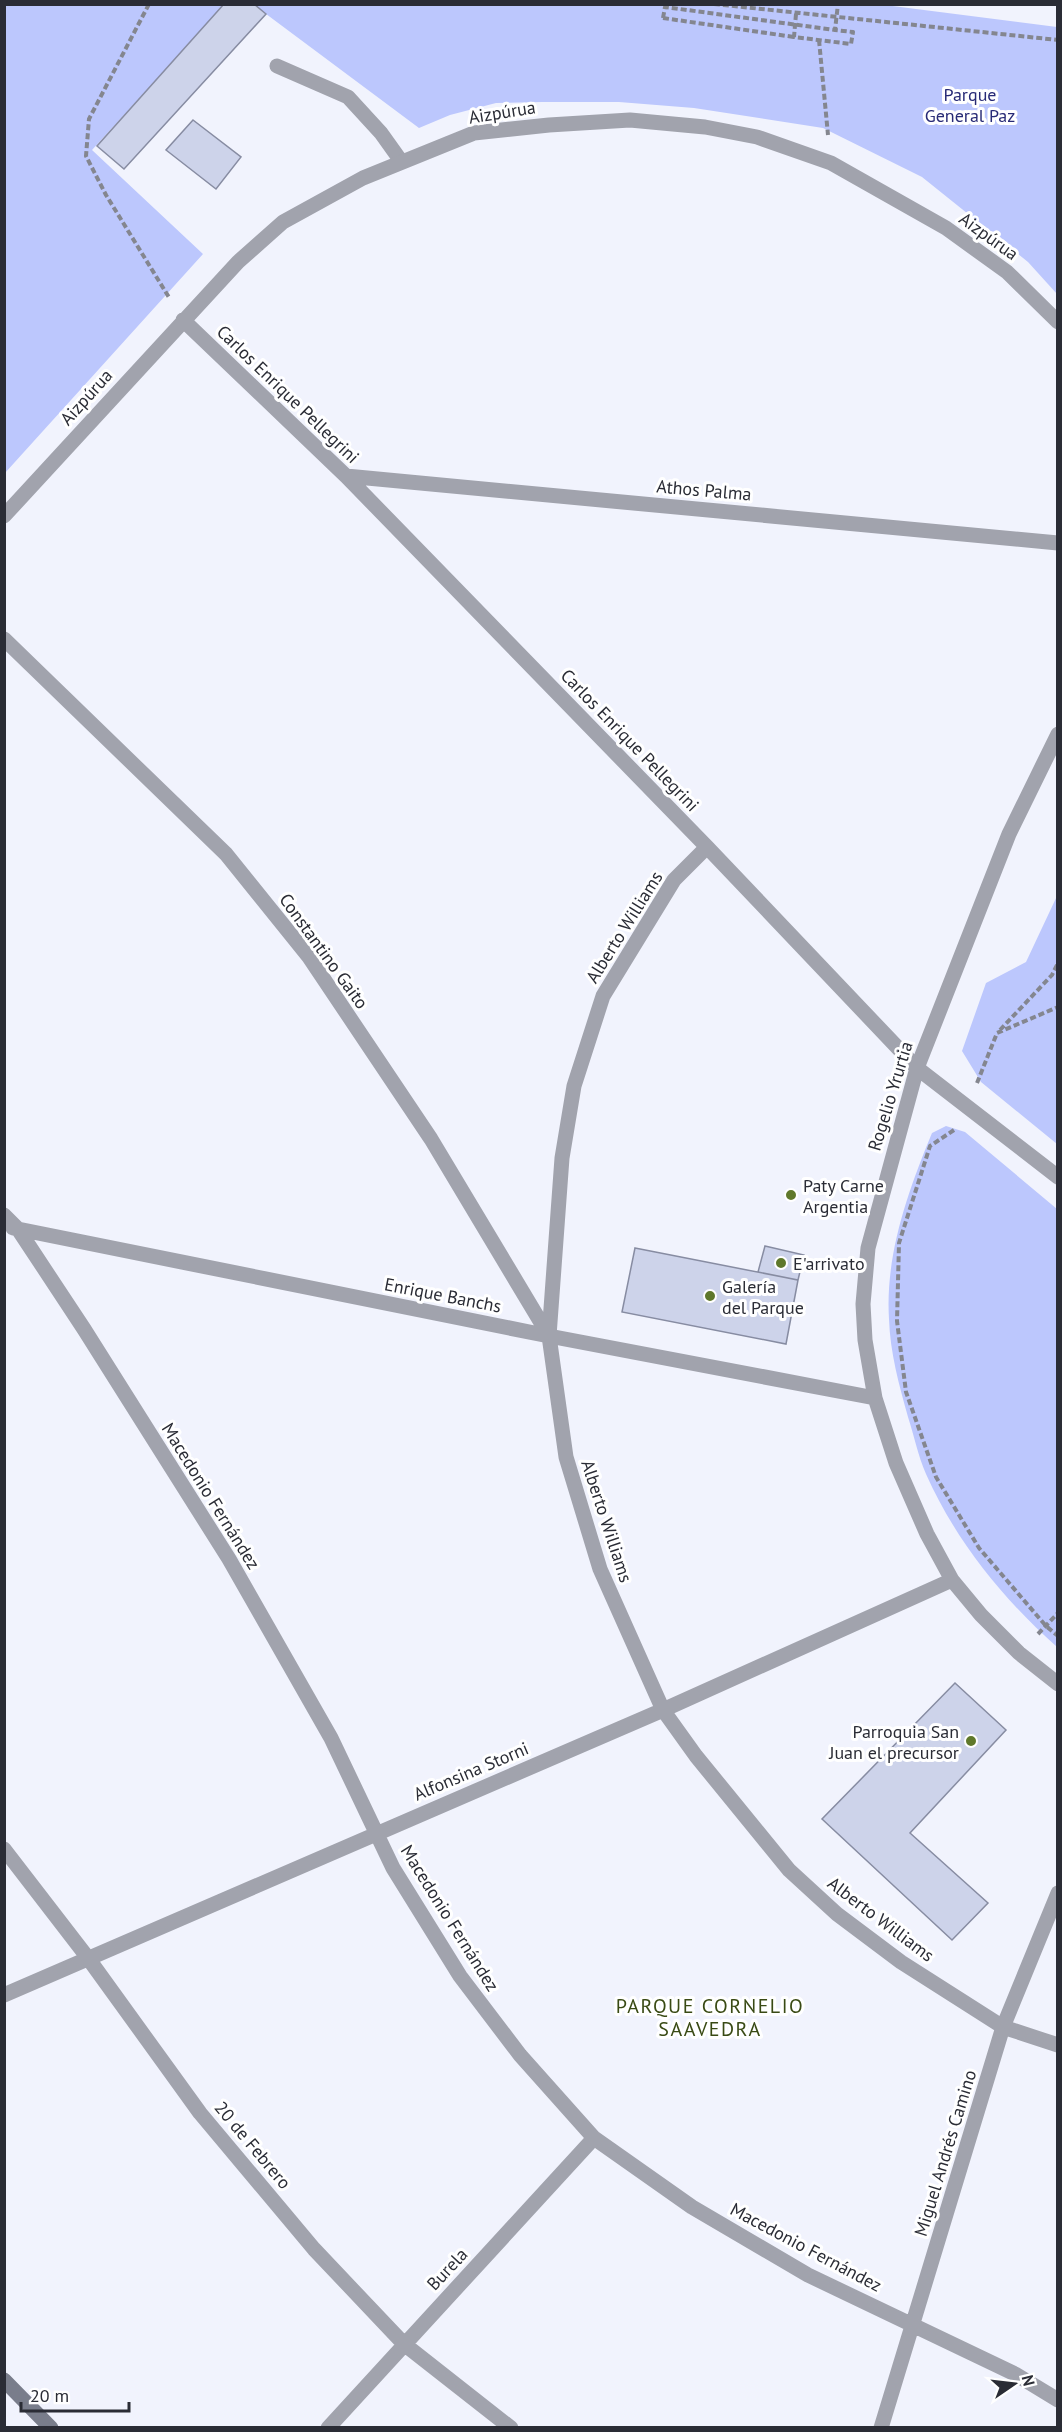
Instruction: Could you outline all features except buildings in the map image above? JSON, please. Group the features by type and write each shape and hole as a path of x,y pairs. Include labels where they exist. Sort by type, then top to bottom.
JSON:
{"street":[{"path":"277,66 348,97 381,133 401,161"},
{"name":"Aizpúrua","path":"4,516 238,262 283,222 328,196 401,161 474,133 549,124 630,120 705,127 757,137 831,163 946,228 1007,272 1058,322"},
{"name":"Carlos Enrique Pellegrini","path":"183,320 346,476 707,847 917,1068 1058,1177"},
{"name":"Athos Palma","path":"346,476 1058,543"},
{"name":"Constantino Gaito","path":"4,639 226,854 309,957 431,1139 549,1336"},
{"name":"Rogelio Yrurtia","path":"1058,734 1009,834 917,1068 868,1248 863,1304 866,1340 876,1398 909,1498 952,1580 981,1615 1019,1653 1058,1684"},
{"name":"Alberto Williams","path":"707,847 674,880 603,996 577,1074 562,1158 549,1336 566,1457 600,1569 663,1710 696,1756 789,1870 837,1914 901,1962 1003,2027 1058,2045"},
{"name":"Macedonio Fernández","path":"4,1215 84,1329 229,1559 331,1738 393,1868 460,1976 520,2055 594,2138 692,2207 808,2275 1015,2374 1058,2400"},
{"name":"Enrique Banchs","path":"11,1228 549,1336 876,1398"},
{"name":"Alfonsina Storni","path":"4,1995 663,1710 952,1580"},
{"name":"20 de Febrero","path":"4,1850 88,1958 200,2113 314,2249 404,2344 511,2427"},
{"name":"Miguel Andrés Camino","path":"881,2427 1003,2027 1058,1893"},
{"name":"Burela","path":"328,2427 594,2138"},
{"path":"4,2380 51,2427"}],"path":[{"path":"149,4 89,119 86,156 106,195 183,320"},
{"path":"714,4 1058,40"},
{"path":"835,30 838,4"},
{"path":"665,7 835,30 853,32 851,44 663,18 665,7"},
{"path":"794,37 796,14"},
{"path":"819,40 831,163"},
{"path":"1058,963 1052,975 998,1033 968,1107 952,1133 930,1146 899,1243 897,1321 906,1392 936,1477 978,1548 1046,1626 1058,1636"},
{"path":"998,1033 1058,1007"}],"green space":[{"name":"Parque General Paz","path":"877,4 1057,27 1057,294 1028,262 922,177 823,128 694,108 619,102 542,102 496,103 450,115 419,128 254,5"},
{"path":"5,5 224,5 92,150 203,254 5,473"},
{"path":"1057,896 1057,1144 981,1082 962,1051 986,983 1026,962"},
{"path":"946,1126 965,1132 1057,1209 1057,1647 999,1588 951,1522 923,1467 896,1368 891,1344 889,1295 895,1247 907,1200 932,1133"}],"place":[{"name":"Paty Carne Argentia","path":"791,1195"},
{"name":"E'arrivato","path":"781,1263"},
{"name":"Galería del Parque","path":"710,1296"},
{"name":"Parroquia San Juan el precursor","path":"971,1741"}],"district":[{"name":"PARQUE CORNELIO SAAVEDRA","path":"710,2018"}]}
